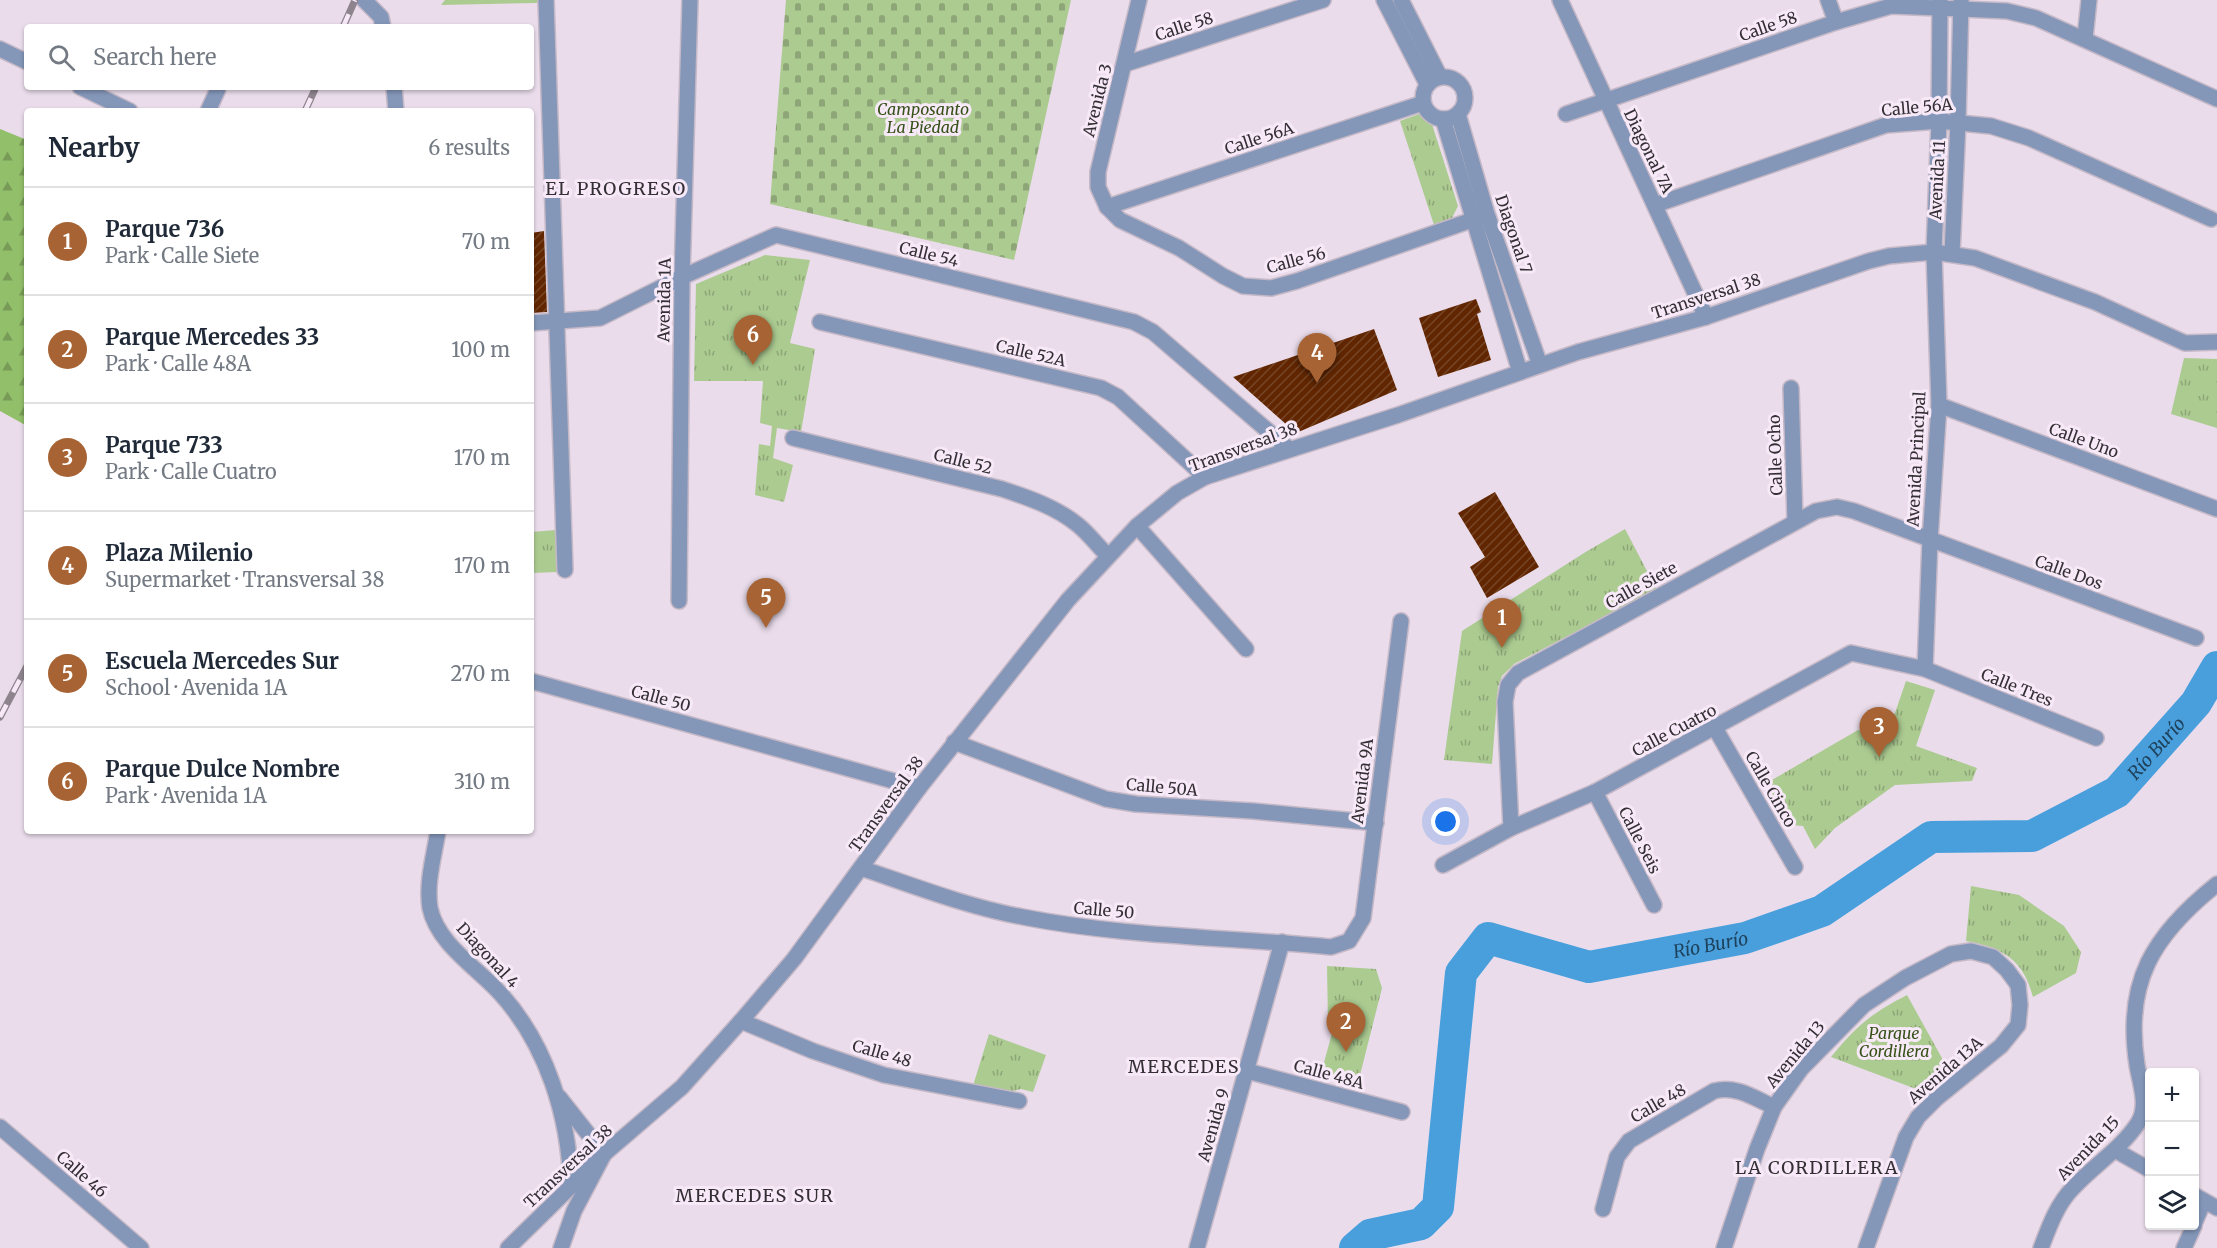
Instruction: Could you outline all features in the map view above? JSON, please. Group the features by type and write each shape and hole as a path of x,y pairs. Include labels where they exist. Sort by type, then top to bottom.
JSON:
{"street":[{"path":"364,0 382,22"},
{"path":"546,0 565,570"},
{"name":"Avenida 1A","path":"679,601 682,277 690,0"},
{"name":"Avenida 3","path":"1107,207 1098,187 1098,172 1139,0"},
{"name":"Calle 58","path":"1125,64 1323,0"},
{"path":"1384,0 1434,80"},
{"path":"1401,0 1434,80"},
{"name":"Diagonal 7A","path":"1560,0 1706,317"},
{"path":"1828,0 1836,22"},
{"path":"2085,38 2089,0"},
{"name":"Calle 58","path":"1566,114 1836,22 1891,6 1940,4 1960,4 2036,18 2217,99"},
{"name":"Avenida 11","path":"1934,252 1940,121 1940,4"},
{"name":"Avenida 11","path":"1952,254 1960,4"},
{"path":"0,49 24,61"},
{"name":"Diagonal 7","path":"1434,80 1452,78 1464,92 1464,104 1458,114 1487,214 1540,365"},
{"path":"1434,80 1423,93 1423,103 1428,112 1443,119 1458,114"},
{"path":"86,90 124,108"},
{"path":"209,108 218,90"},
{"path":"394,90 396,108"},
{"name":"Calle 56A","path":"1107,207 1423,103"},
{"name":"Diagonal 7","path":"1443,119 1520,372"},
{"name":"Calle 56A","path":"1655,206 1886,125 1940,121 1991,126 2029,138 2211,219"},
{"name":"Calle 56","path":"1107,207 1120,220 1179,248 1243,286 1271,288 1472,220"},
{"name":"Calle 54","path":"534,323 600,318 682,277 776,235 1134,322 1154,332 1290,449"},
{"name":"Transversal 38","path":"508,1248 604,1154 682,1087 794,959 954,742 1035,644 1068,600 1137,526 1177,493 1205,477 1398,415 1578,352 1706,317 1889,256 1934,252 1975,258 2095,302 2185,343 2217,342"},
{"name":"Avenida Principal","path":"1925,669 1930,540 1939,405 1934,252"},
{"name":"Calle 52A","path":"820,322 1101,388 1118,397 1205,477"},
{"name":"Calle Ocho","path":"1791,388 1795,521"},
{"name":"Calle Uno","path":"1939,405 2217,508"},
{"name":"Calle 52","path":"793,438 1002,489 1030,499 1057,510 1079,526 1108,556"},
{"name":"Calle Siete","path":"1511,828 1505,702 1508,685 1518,673 1816,511 1837,507 1854,511 1930,540"},
{"path":"1137,526 1246,649"},
{"name":"Calle Dos","path":"1930,540 2196,638"},
{"name":"Avenida 9A","path":"1349,941 1363,918 1401,621"},
{"name":"Calle Cuatro","path":"1443,865 1511,828 1595,792 1851,652 1925,669"},
{"name":"Calle Tres","path":"1925,669 2096,738"},
{"name":"Calle 50","path":"534,682 920,788"},
{"name":"Calle Cinco","path":"1715,728 1795,867"},
{"name":"Calle 50A","path":"954,742 1106,799 1136,804 1253,811 1376,823"},
{"name":"Calle Seis","path":"1595,792 1654,905"},
{"name":"Diagonal 4","path":"437,834 430,874 430,909 447,941 500,992 519,1016 535,1042 556,1094 570,1159 572,1186"},
{"name":"Calle 50","path":"861,868 959,902 1076,927 1331,947 1349,941"},
{"name":"Avenida 15","path":"2041,1248 2060,1206 2072,1188 2115,1150 2139,1122 2143,1109 2143,1094 2134,1044 2134,1015 2144,967 2159,941 2217,884"},
{"name":"Avenida 9","path":"1197,1248 1282,942"},
{"name":"Avenida 13A","path":"1866,1248 1906,1137 1918,1117 1937,1098 2001,1046 2018,1025 2020,1005 2018,985 1993,957 1971,951"},
{"name":"Avenida 13","path":"1724,1248 1757,1149 1774,1107 1801,1069 1864,1005 1905,978 1951,954 1971,951"},
{"name":"Calle 48","path":"741,1021 813,1051 884,1075 1019,1101"},
{"name":"Calle 48A","path":"1247,1071 1402,1112"},
{"name":"Calle 48","path":"1603,1209 1617,1157 1629,1141 1714,1091 1725,1088 1736,1090 1774,1107"},
{"name":"Diagonal 4","path":"556,1094 604,1154"},
{"name":"Calle 46","path":"0,1127 141,1248"},
{"path":"2115,1150 2145,1167"},
{"path":"561,1248 574,1211 604,1154"},
{"path":"2184,1248 2192,1230"}],"green space":[{"path":"445,0 537,0 537,3 441,5"},
{"name":"Camposanto La Piedad","path":"786,0 1071,0 1014,260 770,204"},
{"path":"1419,114 1431,121 1458,206 1452,218 1434,225 1400,121"},
{"path":"0,129 24,139 24,424 0,411"},
{"path":"765,255 810,260 790,343 815,349 801,432 777,428 773,458 793,465 784,502 755,495 759,444 770,446 772,426 760,423 763,381 694,381 696,284"},
{"path":"2184,358 2217,359 2217,428 2171,414"},
{"path":"1625,529 1657,590 1514,664 1502,676 1498,687 1492,764 1444,760 1462,631"},
{"path":"556,530 558,572 534,573 534,532"},
{"path":"1906,681 1935,690 1916,746 1977,768 1972,781 1895,785 1835,828 1815,849 1803,826 1792,825 1765,784 1858,730 1887,736"},
{"path":"1971,886 2019,895 2064,926 2081,952 2076,973 2033,997 2024,973 2010,957 1991,947 1966,941"},
{"path":"1327,966 1376,969 1382,988 1357,1087 1320,1077 1334,1026 1328,1024"},
{"name":"Parque Cordillera","path":"1907,995 1948,1069 1924,1092 1831,1057 1865,1021"},
{"path":"989,1034 1046,1055 1033,1092 1021,1089 991,1096 971,1092"}],"building":[{"path":"544,231 547,312 534,313 534,233"},
{"path":"1476,299 1481,312 1477,314 1491,360 1438,377 1419,318"},
{"path":"1374,329 1397,390 1296,433 1233,377"},
{"path":"1495,492 1539,567 1487,598 1470,567 1485,557 1458,513"}],"waterway":[{"name":"Río Burío","path":"1355,1248 1370,1235 1421,1224 1438,1207 1461,973 1488,938 1589,967 1745,938 1822,911 1931,837 2032,836 2117,792 2196,703 2217,667"}],"railway":[{"path":"344,24 355,0"},
{"path":"306,108 315,90"},
{"path":"0,717 24,672"}],"place":[{"name":"Parque Dulce Nombre","path":"753,365"},
{"name":"Plaza Milenio","path":"1317,383"},
{"name":"Escuela Mercedes Sur","path":"766,628"},
{"name":"Parque 736","path":"1502,648"},
{"name":"Parque 733","path":"1879,757"},
{"name":"Parque Mercedes 33","path":"1346,1052"}],"district":[{"name":"EL PROGRESO","path":"616,188"},
{"name":"MERCEDES","path":"1184,1066"},
{"name":"LA CORDILLERA","path":"1817,1167"},
{"name":"MERCEDES SUR","path":"755,1195"}]}
